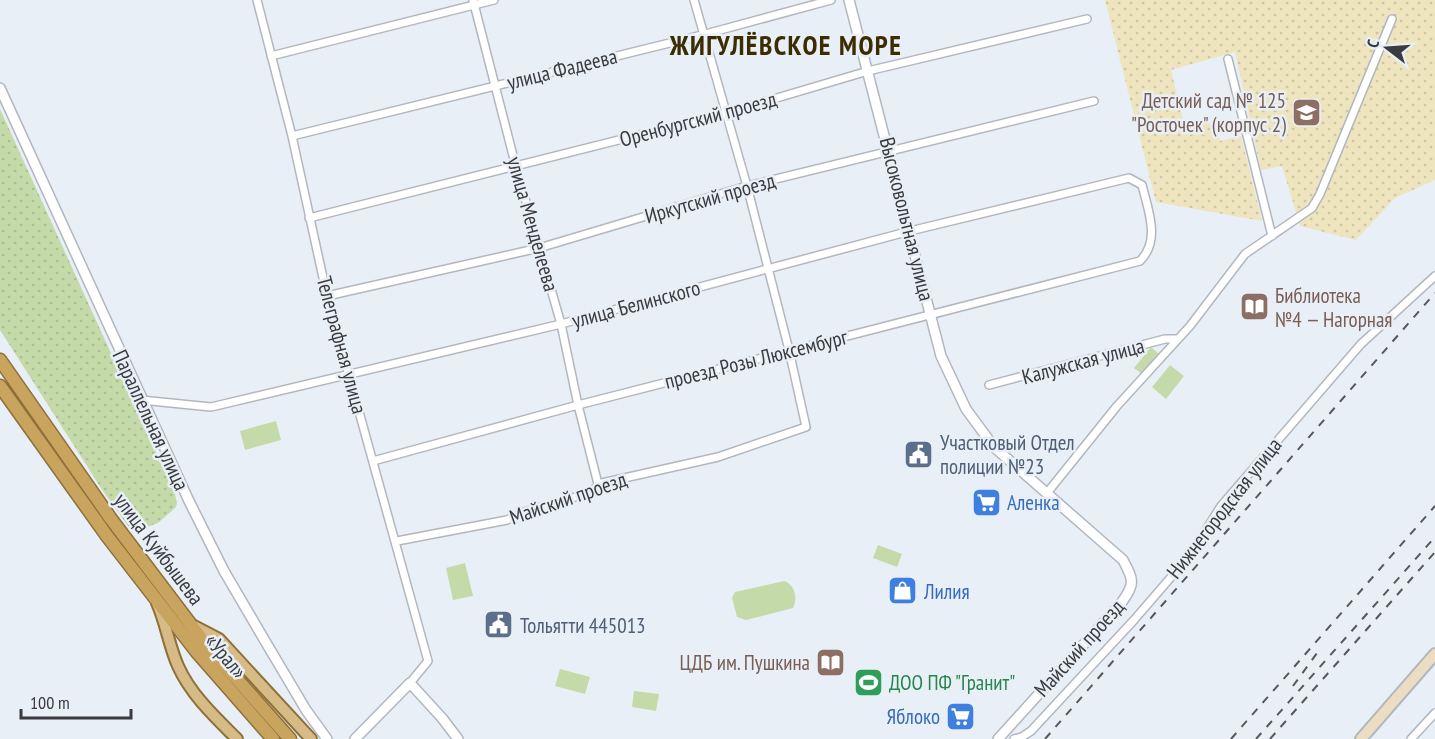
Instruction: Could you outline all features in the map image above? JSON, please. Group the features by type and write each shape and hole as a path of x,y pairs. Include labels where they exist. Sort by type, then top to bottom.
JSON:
{"highway":[{"name":"улица Куйбышева","path":"0,360 111,519 192,625"},
{"name":"улица Куйбышева","path":"0,386 107,536 153,595"},
{"name":"«Урал»","path":"153,595 290,739"},
{"path":"192,625 200,647"},
{"name":"«Урал»","path":"200,647 273,739"}],"main road":[{"name":"улица Куйбышева","path":"153,595 178,667 205,707 237,739"},
{"name":"улица Куйбышева","path":"192,625 219,639 311,739"},
{"path":"1361,739 1430,665 1435,654"}],"street":[{"name":"Телеграфная улица","path":"257,0 292,136 327,296 428,661 410,683"},
{"path":"271,56 474,2 494,0"},
{"path":"694,0 702,35 747,186 789,350"},
{"name":"улица Фадеева","path":"292,136 702,35 831,0"},
{"name":"Высоковольтная улица","path":"849,0 941,356 966,409 982,431"},
{"name":"улица Менделеева","path":"474,2 494,86 561,324 598,484"},
{"name":"Оренбургский проезд","path":"309,218 726,113 868,71 1087,19"},
{"path":"1047,493 1117,406 1178,339 1245,254 1312,208 1320,194 1392,19"},
{"path":"1228,59 1272,236"},
{"name":"Параллельная улица","path":"0,88 141,400 224,571 306,710 327,739"},
{"name":"Иркутский проезд","path":"327,296 539,248 747,186 1094,101"},
{"name":"улица Белинского","path":"141,400 212,407 561,324 910,231 1129,178 1142,185 1149,214 1152,240 1147,254 1140,261"},
{"name":"проезд Розы Люксембург","path":"373,461 578,405 1140,261"},
{"name":"Нижнегородская улица","path":"1014,739 1030,731 1191,554 1221,506 1360,344 1435,276"},
{"name":"Калужская улица","path":"989,385 1165,339 1178,339"},
{"name":"Майский проезд","path":"396,542 507,520 524,512 589,494 598,484 718,458 806,427 789,350"},
{"name":"Майский проезд","path":"982,431 994,447 1123,560 1132,578 1132,587 1122,602 998,739"},
{"path":"355,739 410,683 458,739"},
{"path":"1412,739 1435,712"}],"green space":[{"path":"0,109 175,494 177,504 175,508 158,523 144,528 128,526 101,488 0,330"},
{"path":"1151,347 1160,355 1143,375 1134,368"},
{"path":"1170,365 1184,376 1166,399 1152,387"},
{"path":"276,421 281,440 245,450 240,431"},
{"path":"878,545 902,554 897,567 873,558"},
{"path":"465,563 473,596 453,600 446,568"},
{"path":"784,581 791,585 794,592 793,608 746,620 737,617 732,598 735,592"},
{"path":"560,669 590,677 585,694 555,686"},
{"path":"634,691 659,694 656,711 632,707"}],"sand":[{"path":"1105,0 1435,0 1435,180 1395,198 1356,240 1300,226 1282,166 1261,170 1235,52 1171,70 1185,128 1215,122 1220,141 1241,136 1262,221 1156,202"}],"railway":[{"path":"1045,739 1435,293"},
{"path":"1231,739 1435,506"},
{"path":"1256,739 1435,537"},
{"path":"1270,739 1435,552"},
{"path":"1293,686 1320,649"}],"place":[{"name":"Детский сад № 125 \"Росточек\" (корпус 2)","path":"1307,112"},
{"name":"Библиотека №4 — Нагорная","path":"1254,307"},
{"name":"Участковый Отдел полиции №23","path":"919,454"},
{"name":"Аленка","path":"986,502"},
{"name":"Лилия","path":"903,591"},
{"name":"Тольятти 445013","path":"499,625"},
{"name":"ЦДБ им. Пушкина","path":"831,662"},
{"name":"ДОО ПФ \"Гранит\"","path":"868,682"},
{"name":"Яблоко","path":"961,716"}],"district":[{"name":"ЖИГУЛЁВСКОЕ МОРЕ","path":"786,45"}]}
